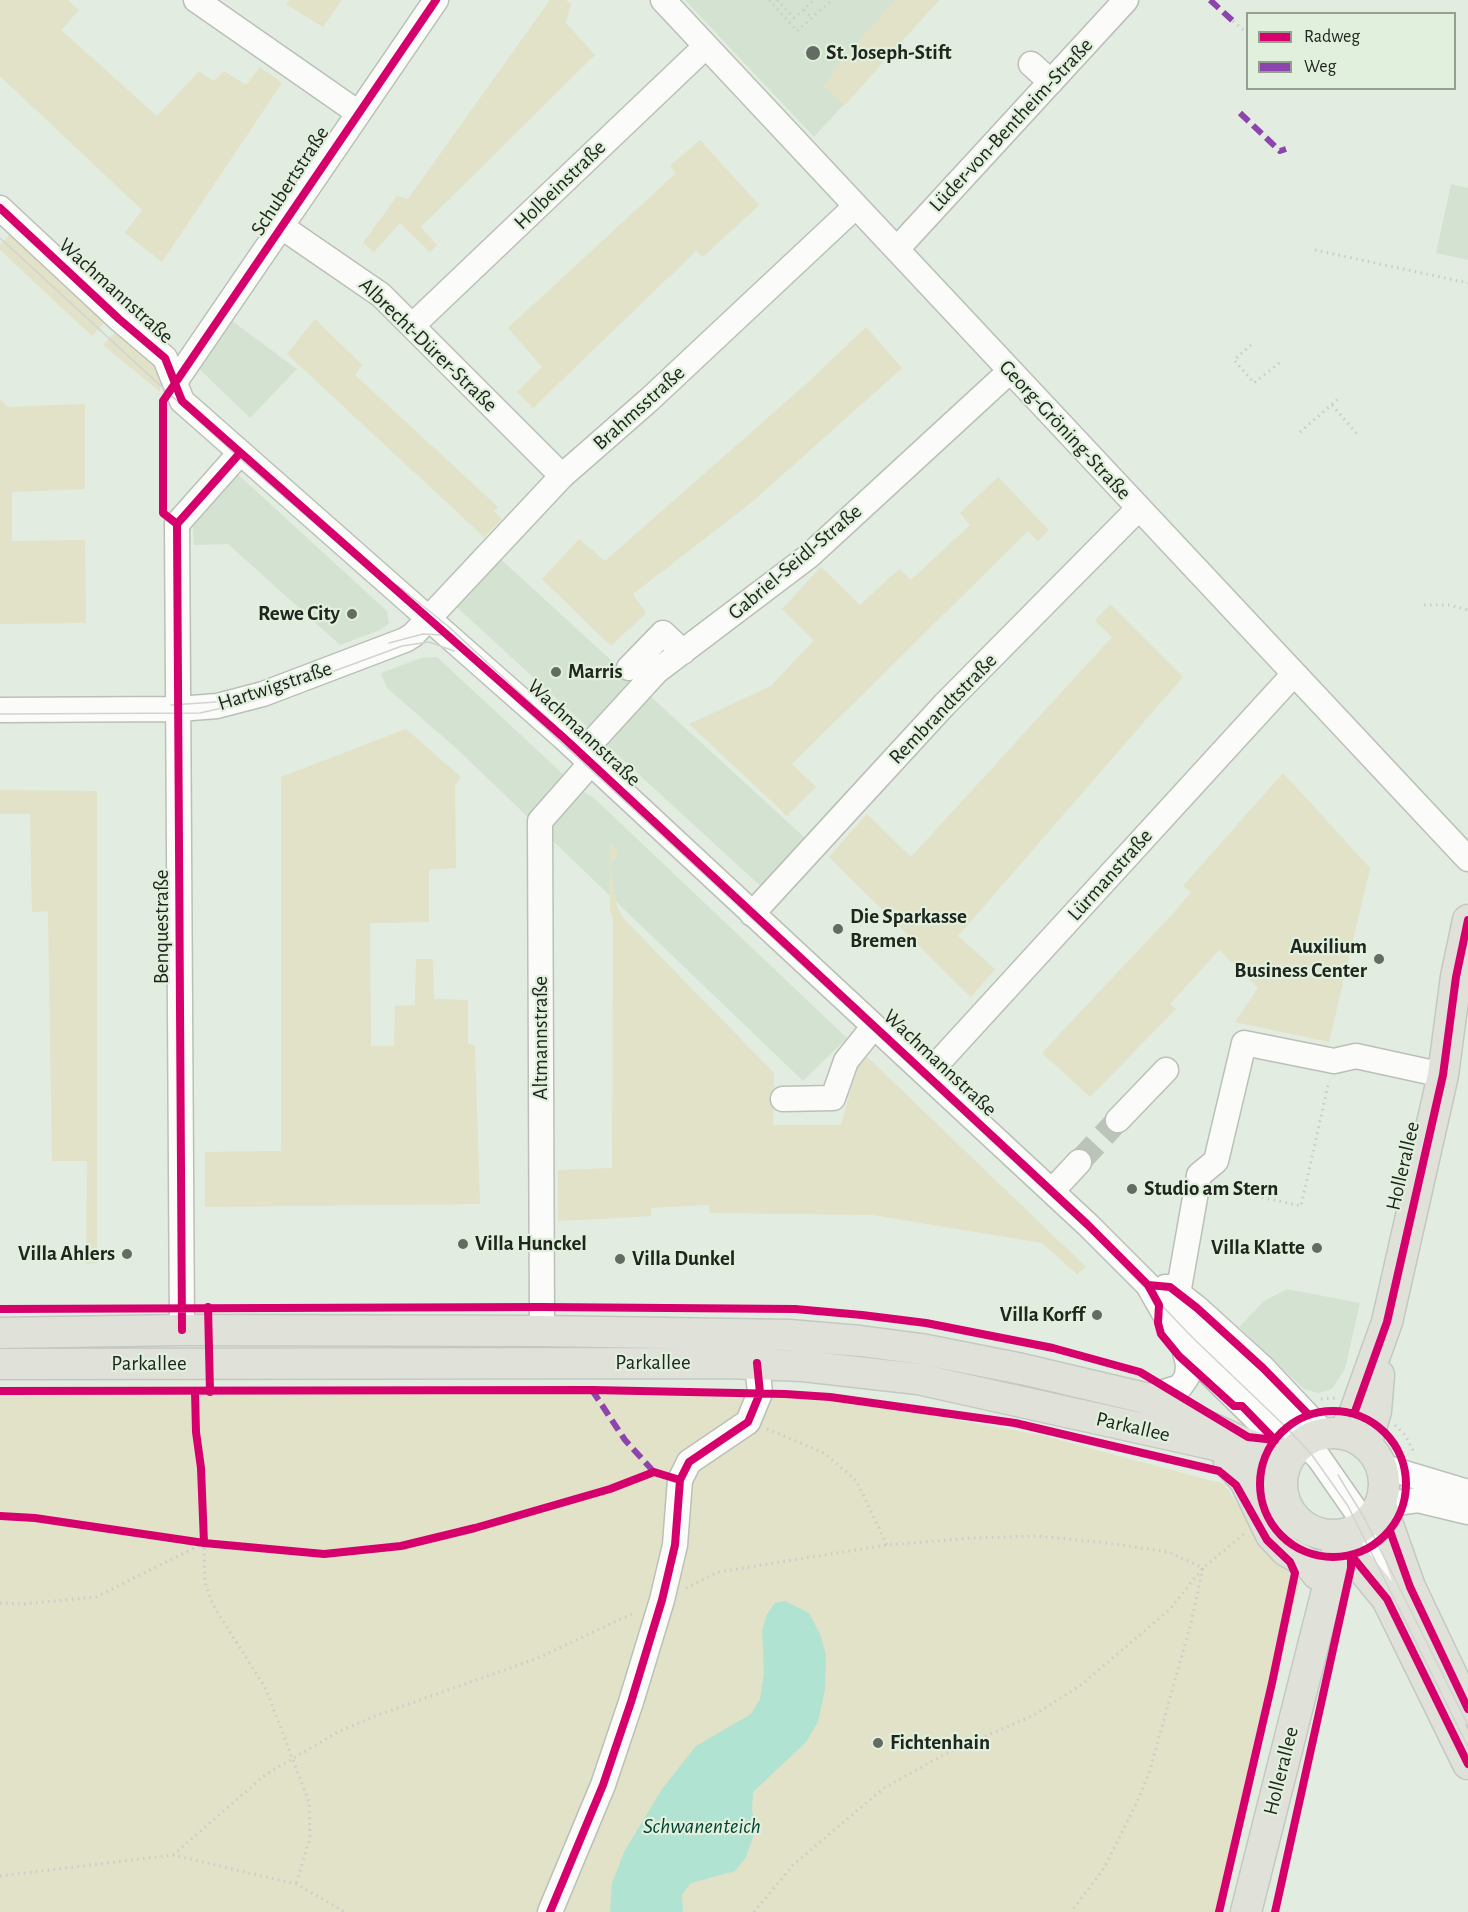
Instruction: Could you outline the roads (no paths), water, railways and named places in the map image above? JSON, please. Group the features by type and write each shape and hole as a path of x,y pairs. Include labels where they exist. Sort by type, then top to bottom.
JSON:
{"main road":[{"name":"Hollerallee","path":"1282,1491 1282,1477 1335,1446 1354,1414 1382,1339 1443,1075 1456,977 1468,920"},
{"name":"Hollerallee","path":"1443,1075 1468,1005"},
{"name":"Parkallee","path":"0,1333 182,1330 542,1331 789,1335 860,1341 988,1363 1145,1398 1244,1443 1268,1451 1335,1446"},
{"name":"Parkallee","path":"0,1364 757,1363 803,1366 918,1379 1216,1444 1241,1457 1282,1491"},
{"path":"1197,1441 1233,1466 1245,1481 1271,1535 1286,1551 1310,1564 1317,1574"},
{"path":"1335,1446 1384,1490 1362,1522 1351,1555 1391,1581"},
{"path":"1282,1491 1294,1517 1309,1530 1329,1535 1362,1522"},
{"name":"Hollerallee","path":"1246,1912 1316,1629 1329,1591 1362,1522"},
{"path":"1362,1522 1391,1581 1440,1654 1468,1709"},
{"name":"Hollerallee","path":"1309,1530 1317,1574 1316,1629"},
{"path":"1391,1581 1387,1599 1468,1764"}],"street":[{"path":"196,0 357,112"},
{"name":"Schubertstraße","path":"175,382 282,227 357,112 436,0"},
{"name":"Georg-Gröning-Straße","path":"663,0 1293,675 1468,859"},
{"name":"Lüder-von-Bentheim-Straße","path":"897,249 1126,0"},
{"name":"Holbeinstraße","path":"413,325 706,46"},
{"path":"1031,64 1051,82"},
{"name":"Brahmsstraße","path":"429,617 562,476 650,399 856,206"},
{"name":"Wachmannstraße","path":"0,208 119,319 165,358 182,401 429,617 586,759 1052,1191 1148,1285 1184,1348 1335,1446"},
{"name":"Albrecht-Dürer-Straße","path":"282,227 381,294 562,476"},
{"name":"Gabriel-Seidl-Straße","path":"586,759 657,671 809,556 1010,371"},
{"name":"Benquestraße","path":"182,1330 177,524 240,453"},
{"name":"Rembrandtstraße","path":"752,914 944,705 1138,509"},
{"name":"Hartwigstraße","path":"0,710 179,709 217,706 263,694 405,640 429,617"},
{"path":"628,668 663,633 683,652"},
{"name":"Lürmanstraße","path":"927,1075 1293,675"},
{"name":"Altmannstraße","path":"542,1331 540,821 586,759"},
{"path":"783,1099 833,1098 846,1061 874,1026"},
{"path":"1178,1294 1199,1174 1216,1161 1244,1043 1334,1062 1356,1056 1443,1075"},
{"path":"1119,1120 1166,1070"},
{"path":"1052,1191 1080,1162"},
{"path":"1148,1285 1335,1446 1339,1484 1362,1522 1418,1500 1468,1512"},
{"name":"Wachmannstraße","path":"1148,1285 1170,1287 1263,1368 1335,1446"},
{"name":"Parkallee","path":"1145,1398 1179,1387 1187,1377 1188,1364 1184,1348"},
{"path":"550,1912 603,1785 662,1600 675,1545 681,1480 689,1462 748,1422 760,1393 757,1363"},
{"name":"Parkallee","path":"1335,1446 1468,1492"},
{"path":"1391,1581 1468,1735"}],"water":[{"name":"Schwanenteich","path":"785,1601 809,1613 820,1634 826,1655 825,1689 818,1722 806,1742 753,1792 752,1809 756,1828 746,1857 735,1871 691,1883 682,1894 683,1912 610,1912 612,1883 624,1852 662,1789 696,1746 751,1714 760,1699 764,1673 762,1631 767,1614 775,1603"}],"tunnel":[{"path":"1079,1162 1118,1120"}],"tram line":[{"path":"0,238 237,456 459,648 812,974 1101,1242 1193,1338 1287,1428 1312,1455 1348,1506 1468,1747"},
{"path":"397,585 449,627 602,769"},
{"path":"389,643 423,634 441,635"},
{"path":"0,714 200,713 253,701 402,646 429,642 454,651"},
{"path":"171,705 216,702"},
{"path":"1338,1475 1365,1519 1468,1725"}],"place":[{"name":"St. Joseph-Stift","path":"813,53"},
{"name":"Rewe City","path":"352,614"},
{"name":"Marris","path":"556,672"},
{"name":"Die Sparkasse Bremen","path":"838,929"},
{"name":"Auxilium Business Center","path":"1379,959"},
{"name":"Studio am Stern","path":"1132,1189"},
{"name":"Villa Hunckel","path":"463,1244"},
{"name":"Villa Klatte","path":"1317,1248"},
{"name":"Villa Ahlers","path":"127,1254"},
{"name":"Villa Dunkel","path":"620,1259"},
{"name":"Villa Korff","path":"1097,1315"},
{"name":"Fichtenhain","path":"878,1743"}]}
